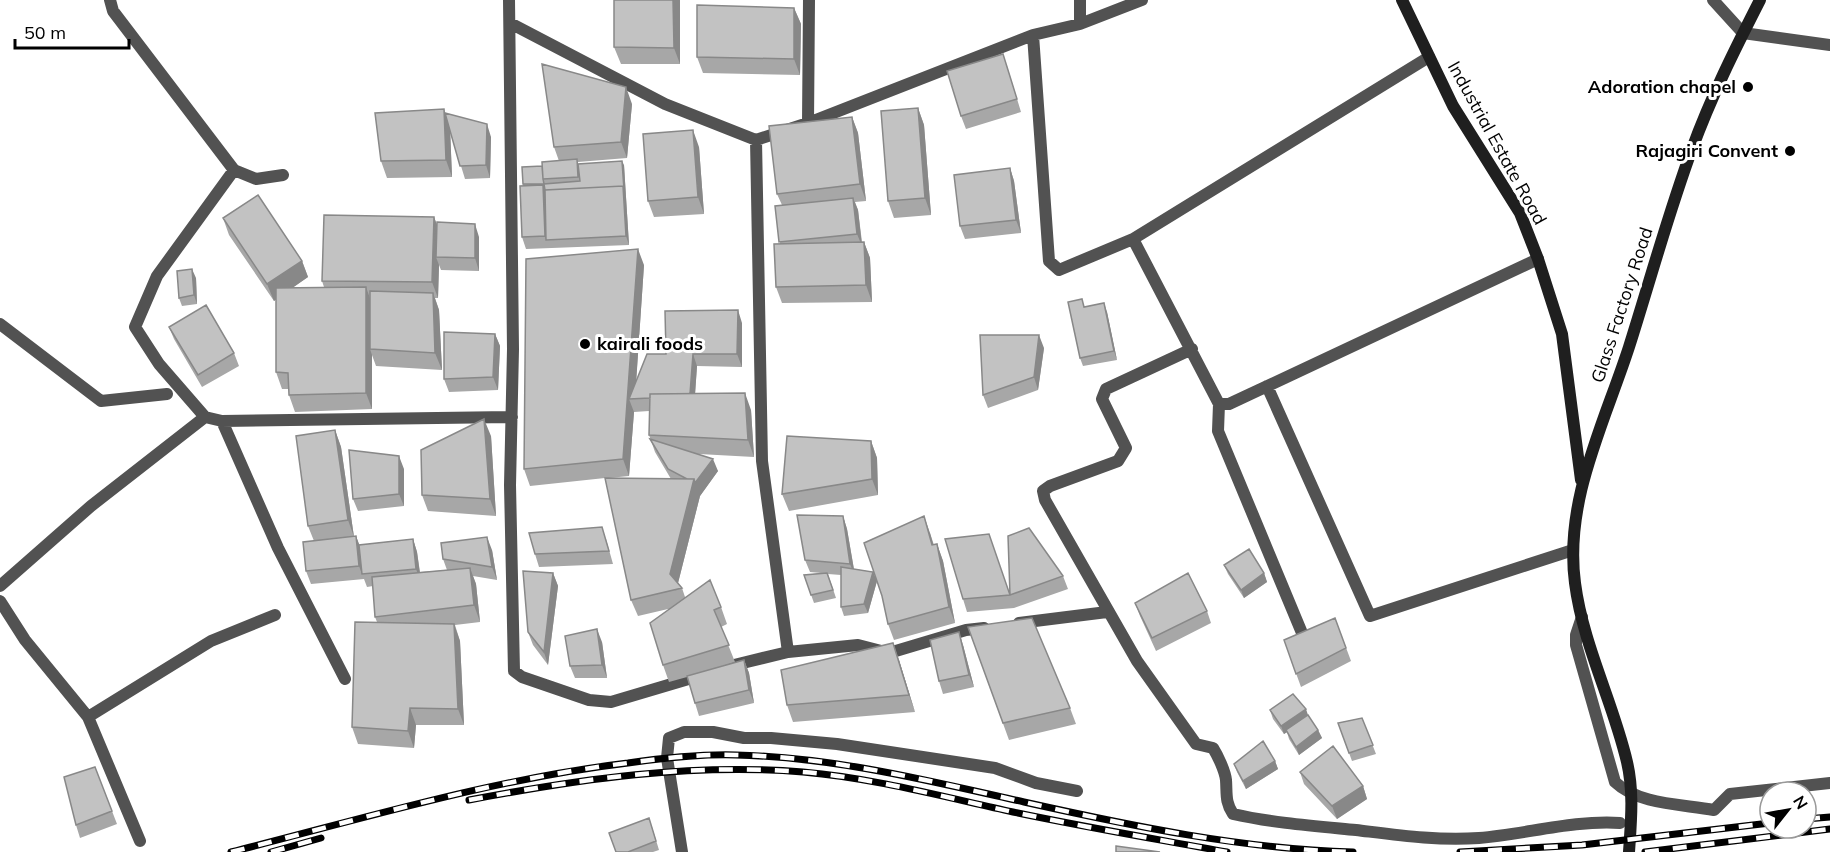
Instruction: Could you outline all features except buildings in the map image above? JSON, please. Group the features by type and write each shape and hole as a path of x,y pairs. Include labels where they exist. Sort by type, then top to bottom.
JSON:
{"main road":[{"name":"Industrial Estate Road","path":"1402,0 1453,106 1520,213 1538,259 1562,334 1581,484"},
{"name":"Glass Factory Road","path":"1629,852 1632,791 1627,761 1586,632 1575,584 1573,550 1581,484 1629,347 1692,149 1717,87 1760,0"}],"street":[{"path":"110,0 113,11 234,170 256,179 283,175"},
{"path":"509,0 512,417 510,485 514,671 522,677 589,700 611,702 756,658 788,652 858,645 889,654 966,630 1107,612"},
{"path":"808,123 809,0"},
{"path":"1080,0 1080,24"},
{"path":"510,23 665,104 756,140 808,123 1033,35 1080,24 1142,0"},
{"path":"1713,0 1743,33 1830,45"},
{"path":"1033,35 1049,261 1059,270 1133,239 1429,57"},
{"path":"756,140 762,461 788,652"},
{"path":"234,170 157,276 135,327 159,364 205,417 222,421 512,417"},
{"path":"1133,239 1219,404 1218,431 1302,633"},
{"path":"1219,404 1229,404 1538,259"},
{"path":"0,324 101,401 167,394"},
{"path":"1192,349 1106,389 1102,399 1126,448 1118,462 1050,486 1043,491 1045,500 1137,661 1196,744 1213,748 1226,780 1227,804 1233,814 1303,826 1425,839 1479,838 1525,833 1576,822 1620,823"},
{"path":"1267,386 1370,616 1573,550"},
{"path":"0,586 91,506 205,417"},
{"path":"222,421 278,548 345,679"},
{"path":"0,602 25,640 88,717 140,841"},
{"path":"88,717 211,641 275,615"},
{"path":"1582,617 1576,635 1576,645 1615,782 1624,790 1641,798 1714,810 1730,794 1830,783"},
{"path":"682,852 667,758 669,738 684,732 712,732 744,738 771,738 879,750 995,768 1036,783 1077,791"}],"railway":[{"path":"231,852 428,801 527,779 655,760 722,755 773,757 845,765 1188,835 1270,846 1353,852"},
{"path":"469,800 594,780 677,771 803,772 882,783 1093,828 1227,852"},
{"path":"1818,818 1830,817"},
{"path":"1460,852 1582,845 1758,824"},
{"path":"1645,852 1830,829"},
{"path":"271,852 321,838"}],"place":[{"name":"Adoration chapel","path":"1748,87"},
{"name":"Rajagiri Convent","path":"1790,151"},
{"name":"kairali foods","path":"585,344"}]}
